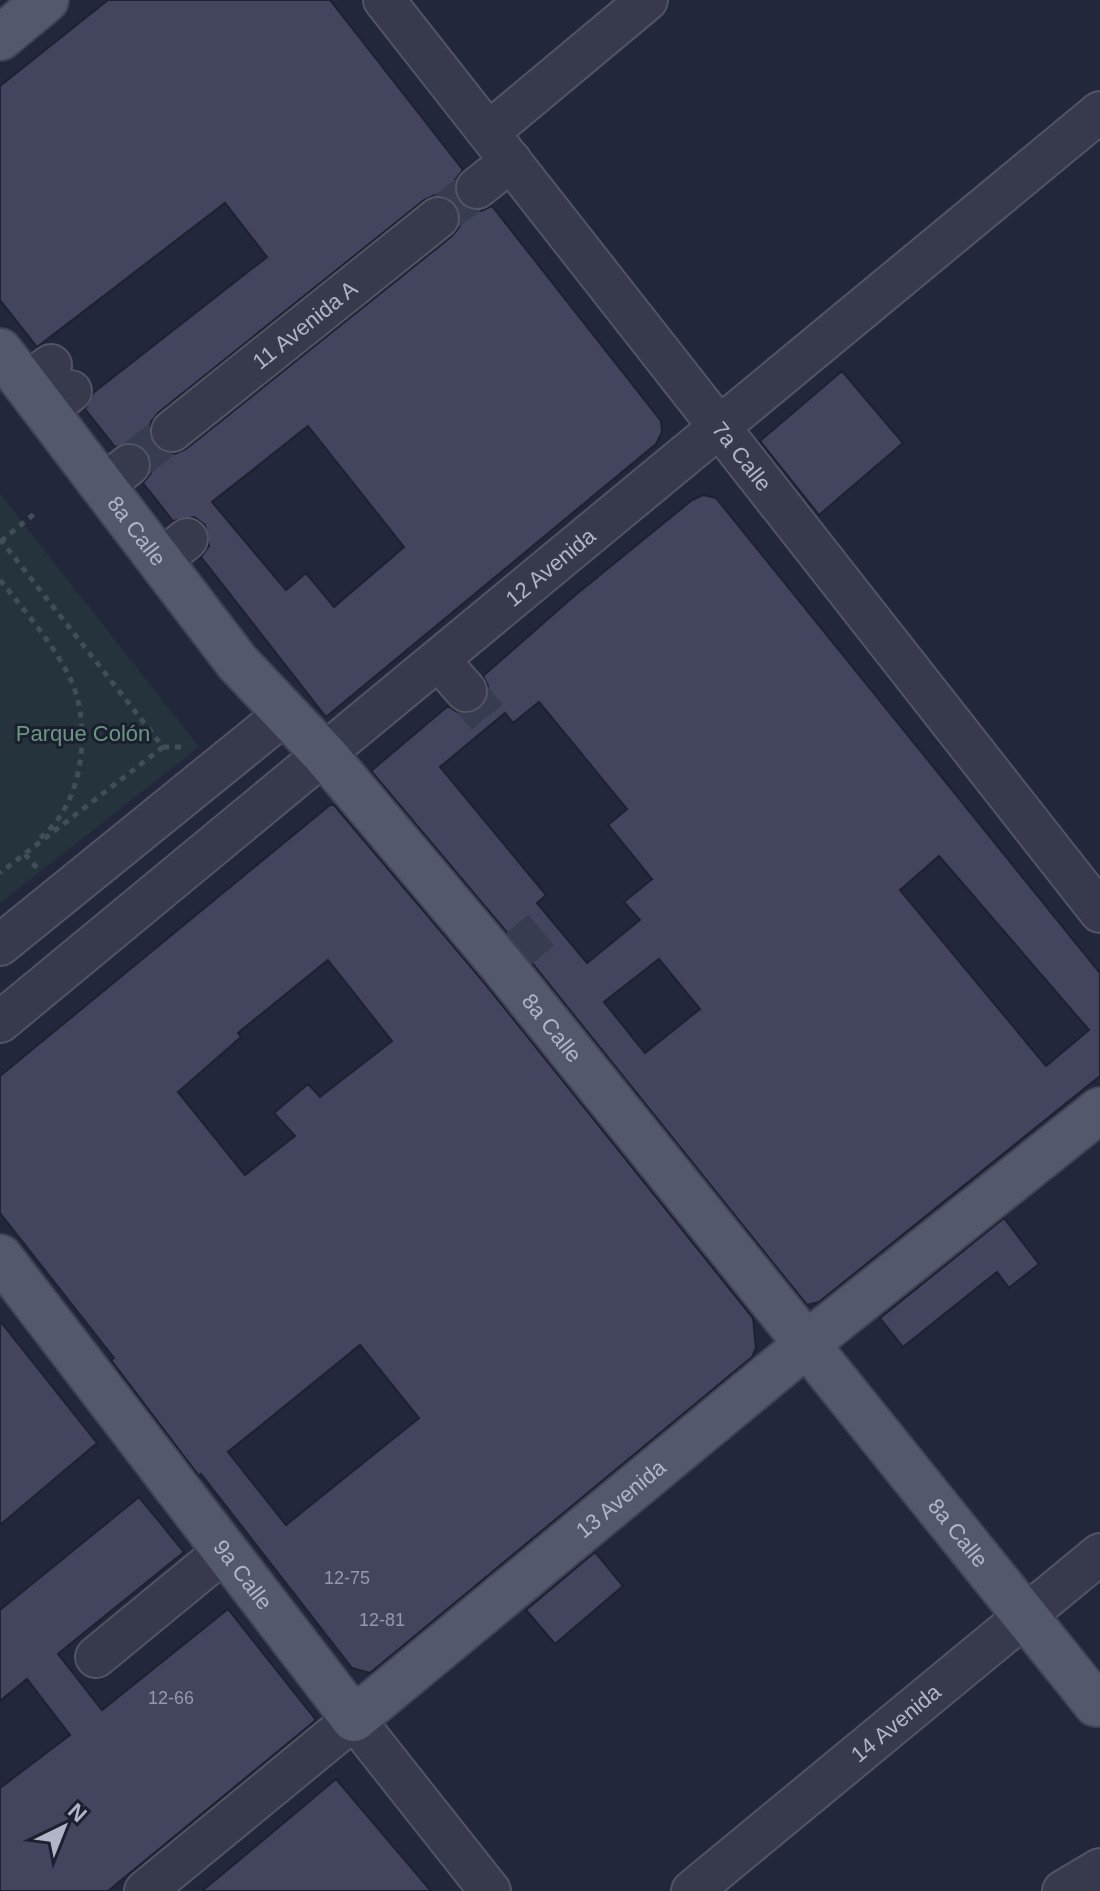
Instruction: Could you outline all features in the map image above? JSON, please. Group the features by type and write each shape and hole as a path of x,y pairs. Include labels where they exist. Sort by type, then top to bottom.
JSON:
{"main road":[{"path":"0,38 46,0"},
{"name":"8a Calle","path":"39,380 174,550 237,662 325,755 507,959 807,1344 1099,1705"},
{"name":"13 Avenida","path":"354,1719 807,1344 1100,1110"},
{"name":"9a Calle","path":"0,1257 354,1719"}],"street":[{"name":"7a Calle","path":"384,0 1100,912"},
{"path":"477,188 500,147 647,0"},
{"name":"12 Avenida","path":"0,1022 1100,112"},
{"name":"11 Avenida A","path":"172,431 438,218"},
{"path":"439,660 466,691"},
{"path":"0,945 286,713"},
{"path":"96,1657 226,1550"},
{"name":"14 Avenida","path":"692,1891 1100,1554"},
{"name":"13 Avenida","path":"145,1891 354,1719"},
{"name":"9a Calle","path":"354,1719 490,1891"},
{"path":"1063,1891 1100,1869"}],"path":[{"path":"0,871 163,747 0,540 34,514"},
{"path":"0,580 45,636 71,678 82,725 78,773 59,818 25,854"},
{"path":"25,854 40,872"}],"green space":[{"name":"Parque Colón","path":"0,494 199,747 0,903"}],"building":[{"path":"108,0 330,0 463,170 455,180 459,202 469,210 481,211 492,206 661,421 662,432 656,444 326,717 201,557 209,546 205,525 194,517 173,521 143,483 151,473 147,451 137,443 115,447 85,409 93,393 267,257 225,203 37,347 0,300 0,86","holes":["435,195 455,203 461,214 460,226 452,236 186,449 175,454 155,446 149,434 151,422 158,413 424,200","308,426 404,547 334,607 306,573 286,590 212,502"]},
{"path":"842,371 903,443 819,515 760,441"},
{"path":"703,495 716,498 1100,973 1100,1076 819,1302 807,1305 520,948 371,771 448,706 459,713 480,709 488,698 488,686 483,676 573,597 692,500","holes":["539,702 627,809 608,825 652,879 624,902 640,920 587,963 537,903 546,895 440,767 505,713 513,723","939,856 1089,1030 1046,1066 900,890","659,959 700,1009 645,1053 604,1002"]},
{"path":"330,805 334,805 482,980 753,1318 756,1348 752,1357 370,1673 352,1668 201,1474 199,1476 111,1360 114,1358 0,1213 0,1076","holes":["328,960 392,1041 320,1097 308,1084 274,1113 295,1136 245,1175 178,1092 241,1037 238,1033","360,1345 419,1418 286,1525 228,1452"]},
{"path":"1004,1218 1039,1264 1009,1288 997,1272 903,1347 880,1318"},
{"path":"0,1321 97,1443 0,1525"},
{"path":"139,1497 184,1552 58,1654 102,1710 228,1609 316,1720 108,1891 0,1891 0,1788 70,1735 27,1679 0,1701 0,1610"},
{"path":"595,1552 623,1586 555,1644 526,1610"},
{"path":"336,1779 431,1891 202,1891 255,1847"}],"tunnel":[{"path":"438,218 477,188"},
{"path":"129,465 172,431"},
{"path":"466,691 487,717"},
{"path":"514,953 541,930"}]}
